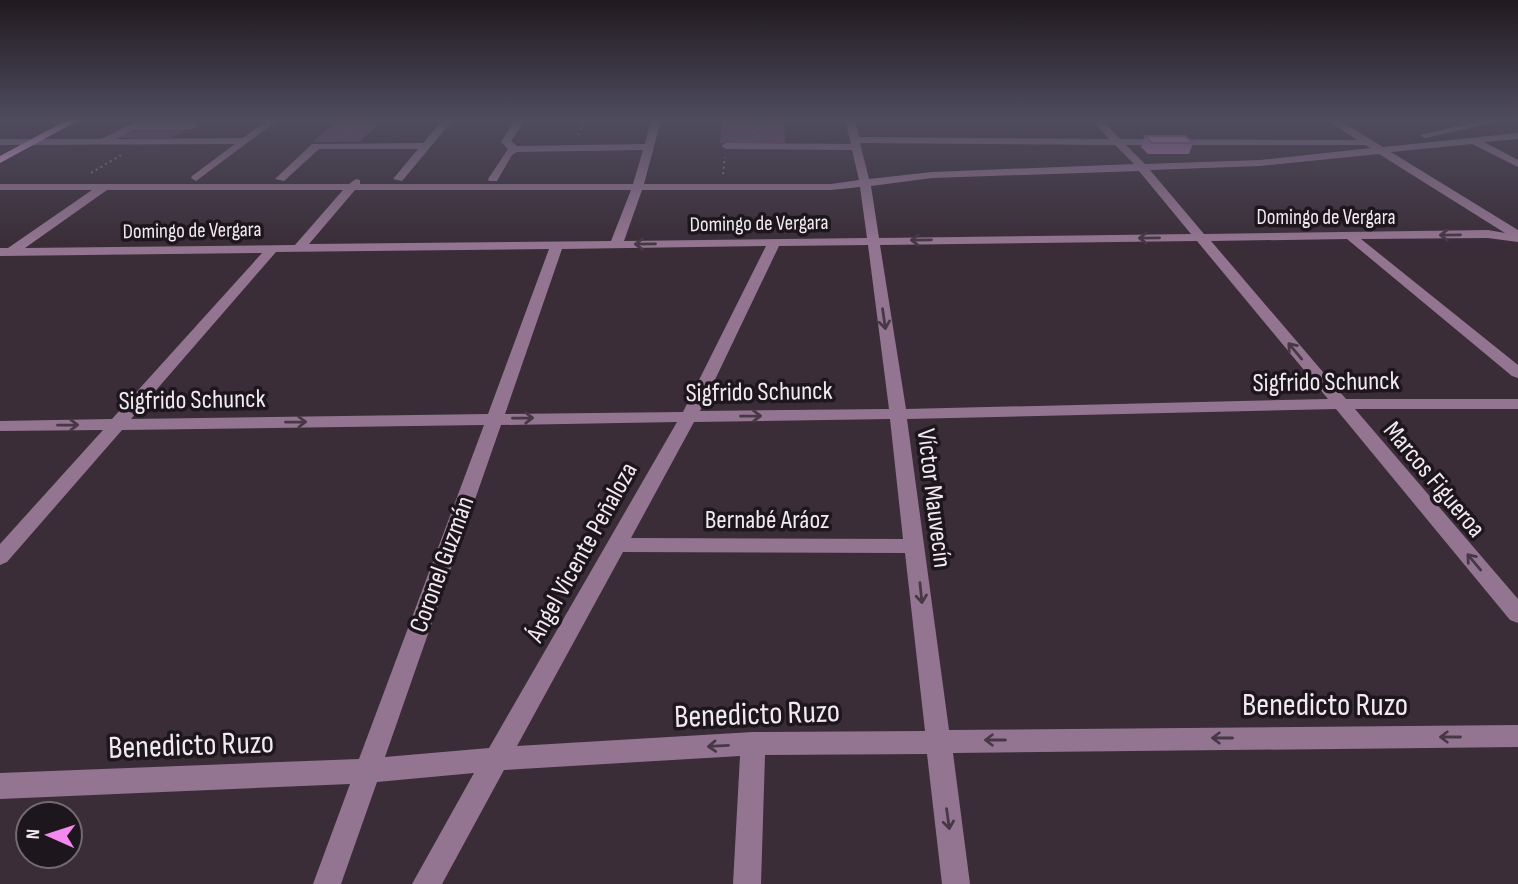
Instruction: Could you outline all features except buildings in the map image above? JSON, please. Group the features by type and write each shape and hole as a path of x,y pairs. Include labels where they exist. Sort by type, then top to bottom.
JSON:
{"street":[{"path":"195,178 218,161"},
{"path":"280,178 299,161"},
{"path":"398,179 413,161"},
{"path":"493,179 503,161"},
{"path":"617,245 645,161"},
{"name":"Víctor Mauvecín","path":"859,161 916,546 937,741 957,884"},
{"path":"0,187 834,180 1164,161"},
{"path":"1138,163 1276,161"},
{"path":"1400,161 1518,237"},
{"name":"Marcos Figueroa","path":"1138,163 1518,614"},
{"path":"0,178 280,178 355,182 493,179 831,187 864,179"},
{"path":"3,254 116,178"},
{"path":"299,248 355,182"},
{"name":"Domingo de Vergara","path":"3,254 873,240 1488,234 1518,237"},
{"path":"1351,237 1518,373"},
{"name":"Ángel Vicente Peñaloza","path":"426,884 689,416 774,243"},
{"name":"Coronel Guzmán","path":"327,884 365,771 556,245"},
{"path":"0,557 118,425 145,389 274,248"},
{"name":"Sigfrido Schunck","path":"0,426 898,414 1339,404 1518,404"},
{"name":"Bernabé Aráoz","path":"618,545 916,546"},
{"name":"Benedicto Ruzo","path":"0,786 365,771 495,759 752,744 1518,736"},
{"path":"747,884 752,744"}],"path":[{"path":"84,178 111,161"},
{"path":"723,179 725,161"}]}
